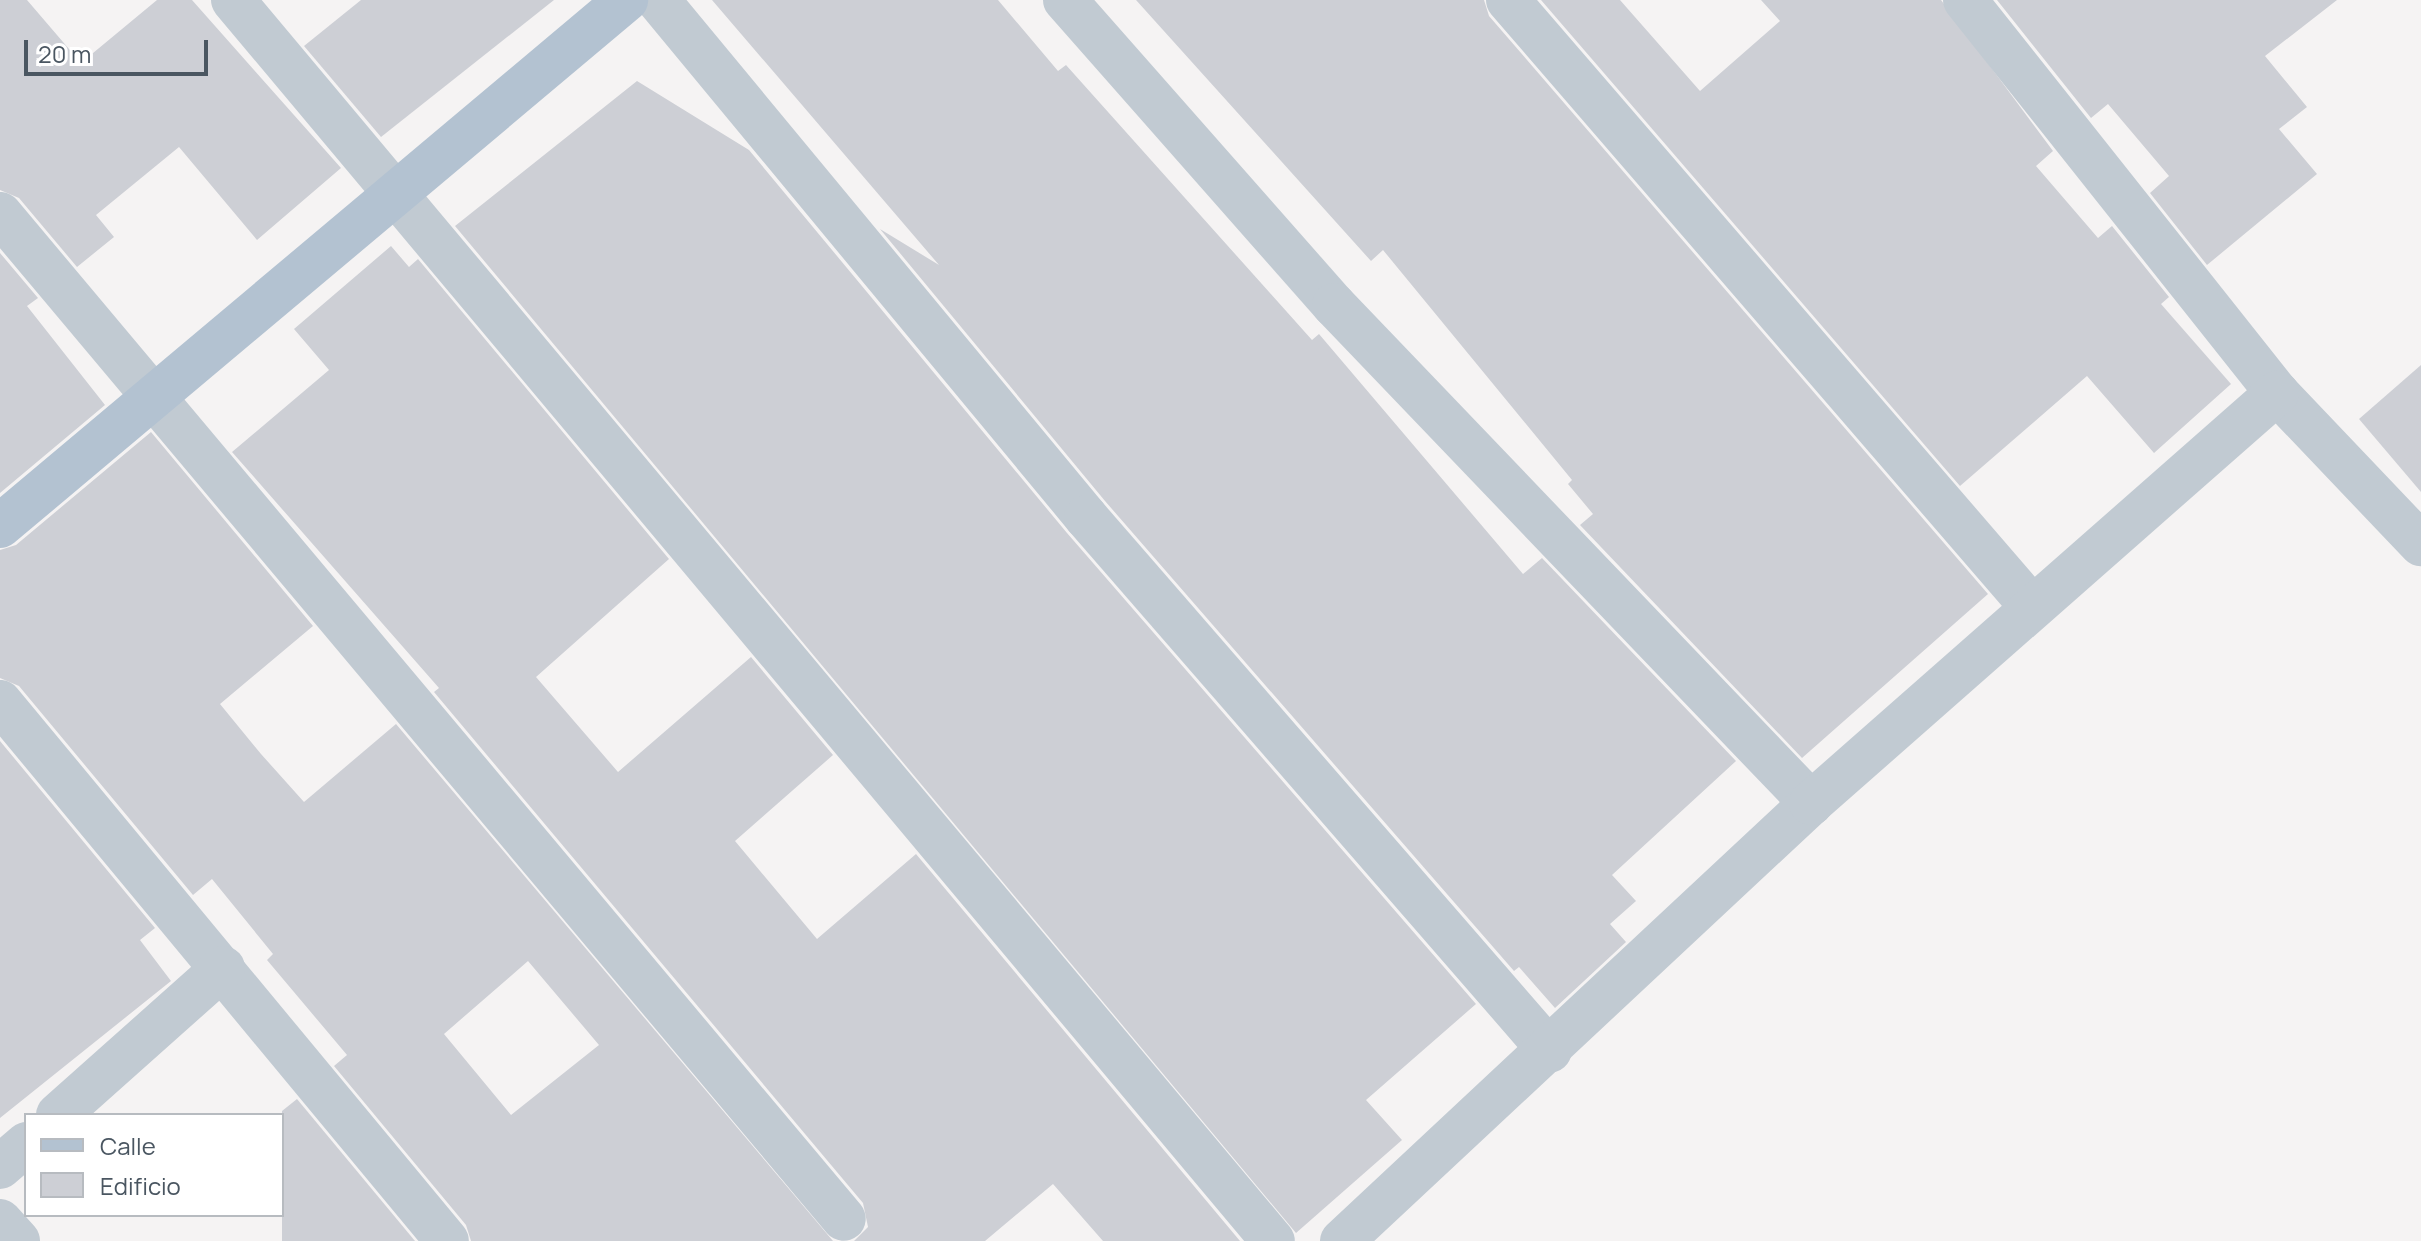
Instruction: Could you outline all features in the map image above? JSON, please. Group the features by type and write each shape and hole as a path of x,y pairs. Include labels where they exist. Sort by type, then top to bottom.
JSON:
{"main road":[{"path":"0,526 626,0"}],"street":[{"path":"233,0 393,196 1273,1241"},
{"path":"658,0 1086,517 1550,1051"},
{"path":"1065,0 1334,305 1811,803"},
{"path":"1508,0 2031,606"},
{"path":"1965,0 2277,393 2421,544"},
{"path":"0,214 844,1219"},
{"path":"1342,1241 1550,1051 1811,803 2031,606 2277,393"},
{"path":"0,702 447,1241"},
{"path":"60,1113 223,968"},
{"path":"0,1167 24,1146"},
{"path":"0,1221 18,1241"}],"building":[{"path":"0,0 27,0 81,63 157,0 192,0 341,168 257,240 179,147 96,215 114,237 77,267 19,198 0,190"},
{"path":"361,0 554,0 381,137 304,46"},
{"path":"712,0 998,0 1058,71 1066,65 1312,340 1319,334 1523,574 1542,558 1736,761 1612,875 1636,901 1610,924 1626,942 1555,1008 1519,967 1514,971 1105,501 880,229 939,265"},
{"path":"1136,0 1484,0 1489,16 1988,594 1802,758 1580,525 1593,514 1568,484 1572,480 1383,250 1371,261"},
{"path":"1541,0 1620,0 1700,91 1780,21 1761,0 1941,0 2053,151 2036,166 2098,238 2112,226 2169,297 2161,304 2231,384 2154,453 2087,376 1960,486"},
{"path":"1997,0 2337,0 2265,56 2307,107 2279,129 2317,174 2207,265 2150,193 2169,176 2108,104 2091,118"},
{"path":"637,81 749,150 1067,533 1476,1004 1366,1100 1402,1140 1296,1233 455,226"},
{"path":"391,246 409,267 418,259 669,559 536,677 618,772 751,657 833,755 735,841 817,939 916,854 1240,1241 1103,1241 1053,1184 985,1241 854,1241 868,1227 863,1203 434,692 439,688 232,452 329,370 294,329"},
{"path":"0,253 38,298 27,306 105,405 0,493"},
{"path":"2421,365 2421,492 2359,419"},
{"path":"151,432 313,626 220,704 261,754 304,802 396,724 833,1241 471,1241 466,1225 334,1066 347,1055 267,960 273,954 212,879 193,895 19,686 0,678 0,550 16,545","holes":["528,961 599,1045 511,1115 444,1034"]},
{"path":"0,741 155,928 140,940 171,981 0,1118"},
{"path":"297,1099 415,1241 282,1241 282,1111"}]}
